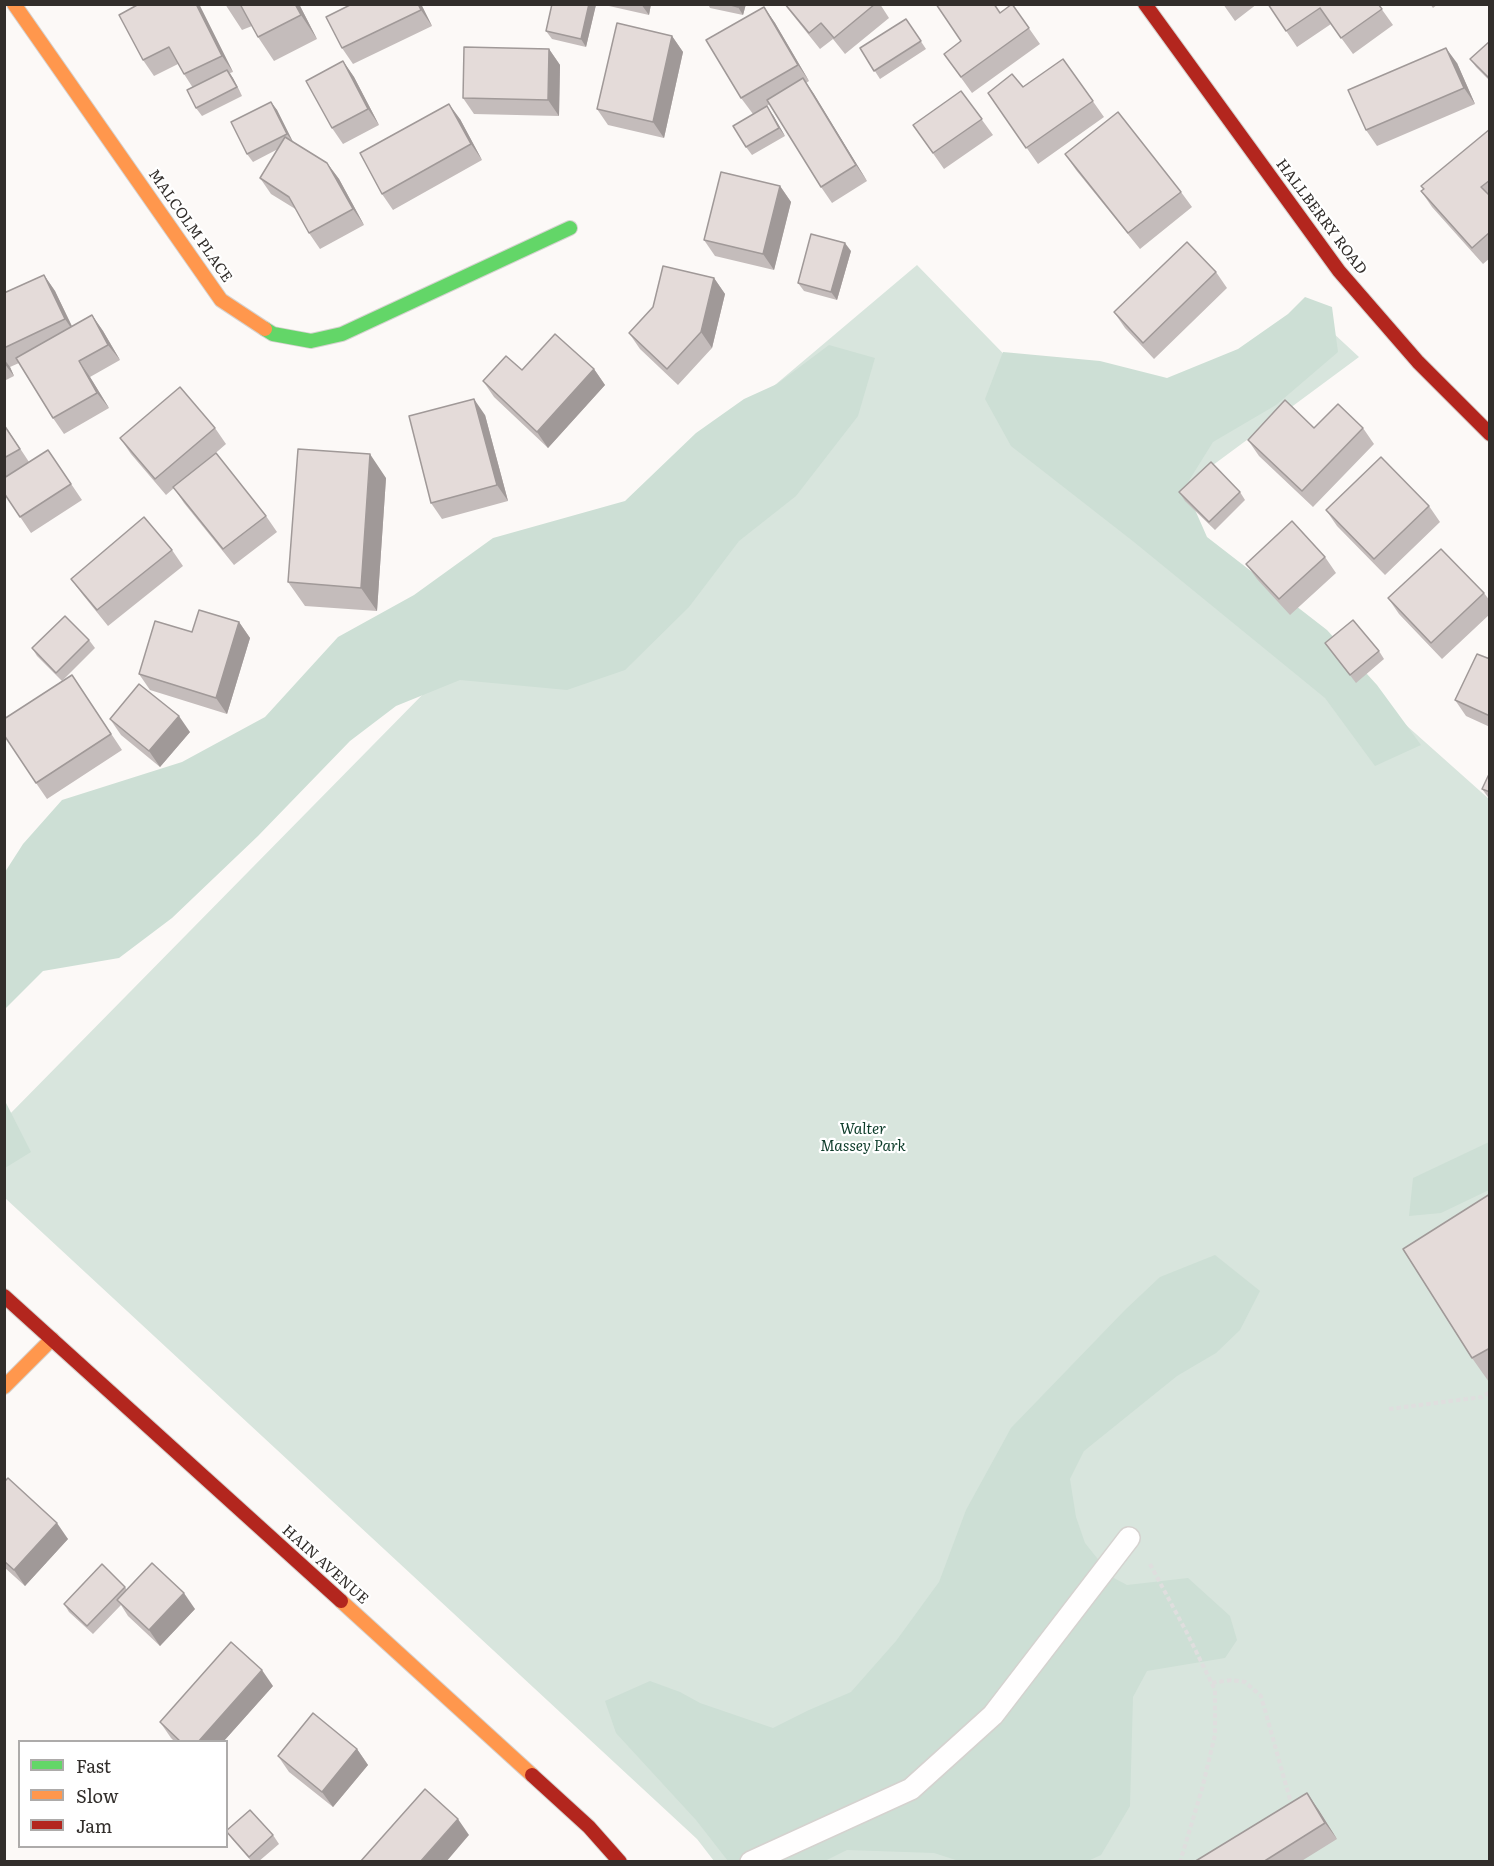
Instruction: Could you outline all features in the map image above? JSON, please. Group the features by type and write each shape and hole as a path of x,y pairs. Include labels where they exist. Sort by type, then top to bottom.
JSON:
{"street":[{"name":"MALCOLM PLACE","path":"14,4 221,300 273,334 311,341 342,334 570,228"},
{"name":"HALLBERRY ROAD","path":"1145,4 1339,271 1418,362 1490,434"},
{"name":"HAIN AVENUE","path":"4,1296 580,1819 620,1862"},
{"path":"4,1387 52,1339"}],"lane":[{"path":"751,1862 911,1789 993,1715 1129,1539"}],"path":[{"path":"1389,1409 1482,1397 1490,1392"},
{"path":"1148,1561 1215,1690 1215,1735 1202,1789 1180,1862"},
{"path":"1212,1683 1232,1680 1245,1682 1261,1696 1291,1803"}],"green space":[{"name":"Walter Massey Park","path":"917,265 1104,457 1304,306 1359,357 1159,505 1489,799 1489,1861 714,1861 697,1839 5,1198 4,1120 492,624"},
{"path":"1305,297 1332,307 1338,352 1276,405 1213,442 1185,487 1207,537 1327,630 1377,685 1421,745 1375,766 1325,698 1134,542 1011,446 985,399 1003,352 1100,361 1167,378 1238,349 1288,314"},
{"path":"829,345 875,358 858,416 796,496 739,541 689,607 625,670 567,690 460,680 396,706 350,741 258,836 172,918 119,958 43,971 5,1009 5,872 23,844 62,800 182,762 265,717 338,637 414,595 493,538 625,501 696,433 744,399 777,384"},
{"path":"4,1099 31,1152 5,1168 4,1168"},
{"path":"1489,1142 1489,1190 1441,1213 1409,1216 1413,1178"},
{"path":"1215,1255 1260,1291 1240,1330 1216,1353 1177,1376 1084,1451 1070,1479 1076,1517 1085,1543 1112,1577 1127,1585 1188,1578 1230,1616 1237,1640 1225,1658 1147,1671 1133,1697 1130,1806 1101,1855 1088,1861 962,1862 934,1853 847,1850 825,1861 728,1861 696,1820 616,1733 605,1701 650,1681 680,1692 700,1703 773,1728 851,1692 896,1641 939,1582 966,1510 1011,1428 1160,1277"}],"building":[{"path":"139,4 196,4 222,56 184,74 169,47 143,60 119,15"},
{"path":"240,4 295,4 301,15 258,37"},
{"path":"352,4 418,4 421,10 342,48 326,17"},
{"path":"552,4 589,4 581,39 546,31"},
{"path":"785,4 875,4 834,38 821,23 809,33"},
{"path":"936,4 994,4 1000,13 1012,4 1029,28 961,77 944,54 961,41"},
{"path":"1268,4 1378,4 1382,9 1341,38 1320,8 1286,31"},
{"path":"764,7 798,65 741,98 706,40"},
{"path":"906,19 921,41 874,71 860,48"},
{"path":"617,23 672,36 653,122 597,109"},
{"path":"1490,41 1490,79 1470,59"},
{"path":"464,47 549,49 548,100 463,98"},
{"path":"1446,48 1464,88 1366,130 1348,90"},
{"path":"1063,59 1093,101 1026,148 988,93 1012,74 1023,87"},
{"path":"343,61 368,109 332,128 306,81"},
{"path":"227,70 237,87 196,108 187,90"},
{"path":"803,78 856,165 821,187 767,100"},
{"path":"961,91 982,119 933,153 913,125"},
{"path":"271,102 287,134 247,154 231,122"},
{"path":"449,104 471,144 382,194 360,153"},
{"path":"767,106 779,128 746,147 733,126"},
{"path":"1118,112 1181,192 1128,233 1065,154"},
{"path":"1490,129 1490,180 1481,187 1490,196 1490,232 1472,248 1421,191 1424,189 1421,186"},
{"path":"285,137 327,163 353,209 309,233 289,197 260,178"},
{"path":"721,172 780,186 763,254 704,240"},
{"path":"811,234 845,243 831,292 798,283"},
{"path":"1187,242 1216,272 1143,343 1114,312"},
{"path":"663,266 714,278 701,332 667,369 629,333 653,307"},
{"path":"44,275 65,319 4,348 4,293"},
{"path":"92,315 108,345 79,361 97,393 53,418 16,358"},
{"path":"555,334 594,369 537,432 483,381 506,356 522,370"},
{"path":"180,387 215,428 155,479 120,438"},
{"path":"474,399 497,485 431,503 409,416"},
{"path":"1285,400 1314,428 1338,404 1363,428 1302,491 1248,440"},
{"path":"4,425 20,449 4,458"},
{"path":"298,449 370,454 361,588 288,582"},
{"path":"48,450 71,484 20,517 4,493 4,478"},
{"path":"216,453 266,516 223,549 173,487"},
{"path":"1381,457 1429,506 1374,559 1326,510"},
{"path":"1211,462 1240,492 1209,522 1179,492"},
{"path":"144,517 172,550 97,610 71,579"},
{"path":"1292,521 1325,557 1279,599 1246,564"},
{"path":"1441,549 1484,593 1431,643 1388,598"},
{"path":"199,610 239,622 216,698 139,674 155,621 192,632"},
{"path":"65,616 89,640 56,673 32,648"},
{"path":"1353,620 1379,651 1350,675 1325,643"},
{"path":"1477,654 1490,659 1490,716 1455,700"},
{"path":"72,675 111,734 36,783 4,735 4,719"},
{"path":"139,684 179,716 149,751 110,719"},
{"path":"1490,772 1490,792 1482,789"},
{"path":"1490,1194 1490,1348 1472,1358 1403,1249"},
{"path":"8,1478 57,1523 14,1570 4,1561 4,1482"},
{"path":"152,1563 184,1593 149,1630 117,1600"},
{"path":"102,1564 125,1587 87,1626 64,1604"},
{"path":"231,1642 262,1670 200,1740 179,1740 160,1722"},
{"path":"313,1713 357,1749 322,1792 278,1756"},
{"path":"425,1789 458,1819 420,1862 360,1862"},
{"path":"1307,1793 1325,1823 1263,1862 1194,1862"},
{"path":"250,1810 273,1835 249,1857 228,1833 228,1829"}],"traffic: fast":[{"path":"265,329 273,334 311,341 342,334 570,228"}],"traffic: slow":[{"path":"14,4 221,300 265,329"},
{"path":"4,1387 52,1339"},
{"path":"341,1601 532,1775"}],"traffic: jam":[{"path":"1145,4 1339,271 1418,362 1490,434"},
{"path":"4,1296 341,1601"},
{"path":"532,1775 589,1827 620,1862"}]}
